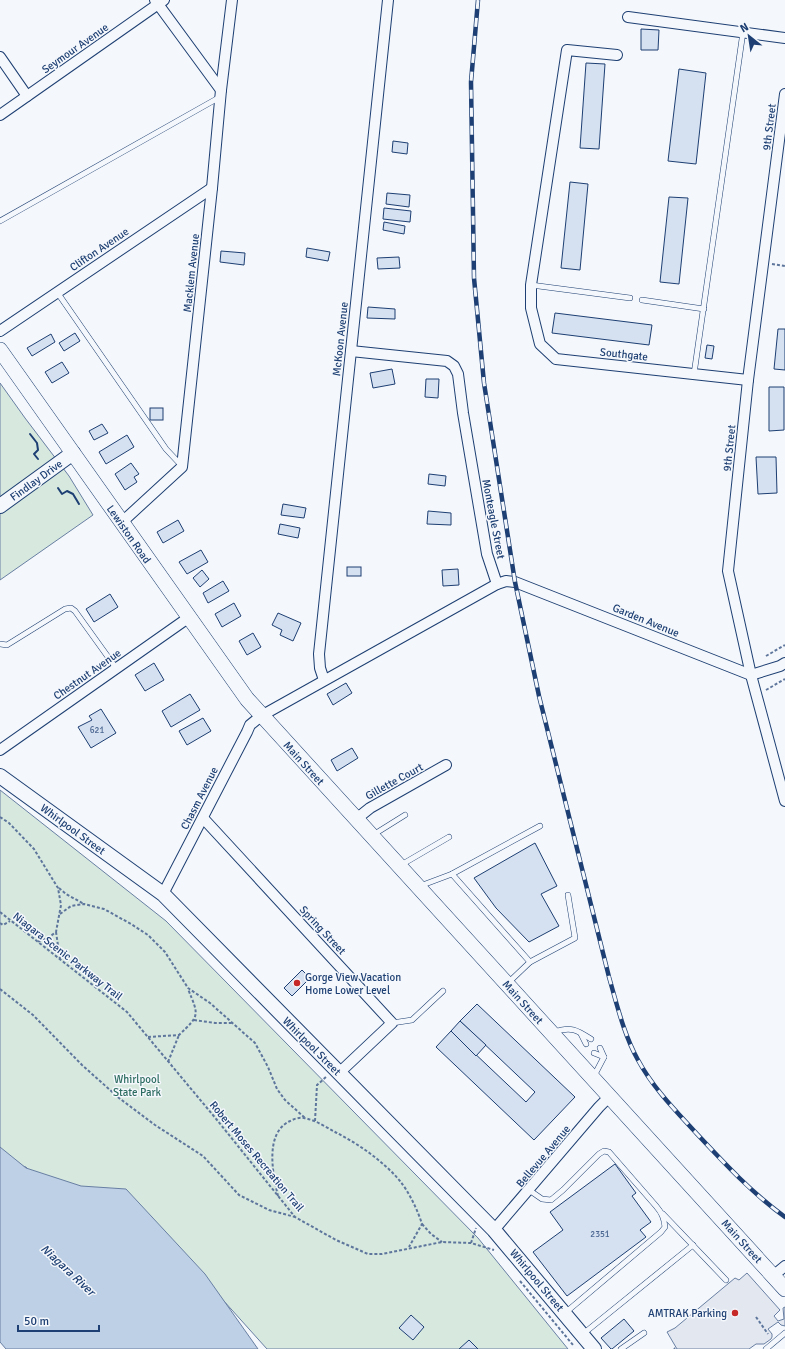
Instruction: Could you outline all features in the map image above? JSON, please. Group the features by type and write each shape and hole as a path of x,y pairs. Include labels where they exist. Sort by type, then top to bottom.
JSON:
{"main road":[{"name":"Lewiston Road","path":"0,350 188,618 261,716"},
{"name":"Main Street","path":"261,716 785,1289"}],"street":[{"name":"Macklem Avenue","path":"182,467 232,0"},
{"name":"McKoon Avenue","path":"324,680 320,668 319,654 388,0"},
{"path":"159,2 221,94"},
{"name":"Seymour Avenue","path":"0,115 159,2"},
{"path":"628,16 785,38"},
{"name":"Southgate","path":"617,55 567,50 531,284 531,308 540,344 556,359 748,380"},
{"path":"0,57 27,96"},
{"name":"9th Street","path":"785,94 782,136 748,380 728,571 751,675 785,801"},
{"name":"Clifton Avenue","path":"0,331 212,188"},
{"name":"Monteagle Street","path":"351,351 447,361 454,366 458,374 463,413 487,554 497,584"},
{"name":"Findlay Drive","path":"0,506 73,453"},
{"path":"122,523 182,467"},
{"name":"Garden Avenue","path":"497,584 506,581 515,582 751,675"},
{"path":"261,716 497,584"},
{"name":"Chestnut Avenue","path":"0,750 188,618"},
{"path":"751,675 785,663"},
{"name":"Chasm Avenue","path":"163,894 250,725 261,716"},
{"name":"Gillette Court","path":"355,820 370,808 446,765"},
{"name":"Whirlpool Street","path":"0,776 163,894 494,1230 594,1349"},
{"name":"Spring Street","path":"203,818 392,1023"},
{"path":"337,1071 392,1023"},
{"name":"Bellevue Avenue","path":"494,1230 594,1113 610,1097"},
{"path":"773,1276 785,1266"}],"lane":[{"path":"694,374 743,32"},
{"path":"0,221 221,94"},
{"path":"531,284 630,298"},
{"path":"57,292 166,449 182,467"},
{"path":"642,300 704,309"},
{"path":"0,644 7,645 65,609 71,608 75,611 116,668"},
{"path":"371,837 405,815"},
{"path":"417,886 452,874 540,826"},
{"path":"399,867 449,837"},
{"path":"452,874 530,962"},
{"path":"506,984 530,962 575,938 568,895"},
{"path":"392,1023 412,1020 442,991"},
{"path":"551,1033 569,1029 581,1033 591,1039"},
{"path":"581,1033 586,1044"},
{"path":"600,1048 604,1057"},
{"path":"594,1053 604,1057"},
{"path":"593,1078 604,1057"},
{"path":"529,1190 542,1199 551,1200 599,1154 604,1151 609,1152 640,1186 662,1214 726,1280"},
{"path":"564,1313 661,1232 665,1227 662,1214"},
{"path":"582,1335 693,1245"},
{"path":"621,1349 644,1333"},
{"path":"766,1349 785,1333"}],"path":[{"path":"766,656 785,645"},
{"path":"0,817 9,823 34,849 58,888 84,904 104,909 131,924 148,935 165,952 188,988 195,1008 196,1017 179,1035 168,1062"},
{"path":"58,888 61,905 56,932 60,960"},
{"path":"60,914 71,906 84,904"},
{"name":"Niagara Scenic Parkway Trail","path":"0,912 127,1012"},
{"path":"0,924 3,925 10,921"},
{"path":"37,942 48,938 56,932"},
{"path":"188,988 210,1003 255,1043 285,1100 305,1118"},
{"path":"0,989 33,1015 82,1065 119,1098 155,1126 203,1156 239,1195 269,1210 294,1217"},
{"name":"Robert Moses Recreation Trail","path":"127,1012 217,1120 294,1217 336,1240 368,1254 382,1254 442,1242 471,1243 494,1250"},
{"path":"194,1020 215,1023 233,1023"},
{"path":"148,1037 179,1035"},
{"path":"315,1121 317,1085 337,1071"},
{"path":"278,1197 273,1175 272,1155 277,1133 287,1122 298,1118 305,1118 315,1121 351,1140 382,1162 401,1182 419,1214 422,1224 431,1234 442,1242"},
{"path":"409,1248 422,1224"},
{"path":"519,1280 577,1349"},
{"path":"756,1317 768,1334"}],"green space":[{"path":"0,383 69,476 93,515 0,580"},
{"name":"Whirlpool State Park","path":"0,790 166,921 478,1238 568,1349 267,1349 196,1270 65,1212 26,1167 0,1160"}],"shaded area":[{"name":"AMTRAK Parking","path":"747,1273 780,1310 774,1316 778,1321 784,1319 783,1308 785,1307 785,1326 778,1322 768,1329 772,1334 771,1339 764,1344 756,1344 749,1349 677,1349 667,1332 675,1328 735,1278 739,1280"}],"water":[{"name":"Niagara River","path":"0,1147 26,1168 81,1186 126,1189 205,1274 258,1349 6,1349 0,1342"}],"building":[{"path":"641,29 659,30 658,50 641,50"},
{"path":"586,63 605,64 599,149 580,148"},
{"path":"679,69 706,73 696,164 668,161"},
{"path":"393,141 408,143 407,154 392,152"},
{"path":"570,182 588,184 580,270 561,268"},
{"path":"387,193 410,195 409,207 386,204"},
{"path":"669,197 688,198 679,284 660,282"},
{"path":"384,208 411,211 410,222 383,219"},
{"path":"384,222 405,226 404,234 383,230"},
{"path":"307,248 330,252 328,261 306,257"},
{"path":"221,251 245,253 244,265 220,262"},
{"path":"399,257 400,268 378,269 377,258"},
{"path":"368,307 395,309 395,319 367,318"},
{"path":"555,313 652,325 649,345 552,333"},
{"path":"778,329 785,329 785,370 774,369"},
{"path":"75,333 80,341 64,351 59,343"},
{"path":"51,334 55,342 32,356 27,348"},
{"path":"707,345 714,346 712,359 705,358"},
{"path":"62,362 69,373 52,383 45,372"},
{"path":"392,369 395,384 373,388 370,373"},
{"path":"426,379 439,379 438,398 425,397"},
{"path":"769,387 784,387 784,430 769,431"},
{"path":"150,408 163,408 163,420 150,420"},
{"path":"102,424 108,433 94,440 89,431"},
{"path":"127,435 134,447 106,464 99,452"},
{"path":"756,457 776,457 777,493 758,494"},
{"path":"131,463 139,474 134,477 137,482 125,490 115,474"},
{"path":"429,474 446,476 445,486 428,484"},
{"path":"283,504 306,508 304,518 281,515"},
{"path":"428,511 451,513 451,525 427,524"},
{"path":"178,520 184,531 163,543 157,532"},
{"path":"280,524 300,528 298,538 278,534"},
{"path":"201,550 208,562 187,574 179,562"},
{"path":"347,567 361,567 361,576 347,576"},
{"path":"458,569 459,585 443,586 442,570"},
{"path":"202,570 209,579 200,587 193,578"},
{"path":"223,581 229,591 208,603 203,593"},
{"path":"110,594 118,607 94,622 86,609"},
{"path":"234,603 241,616 222,627 215,614"},
{"path":"278,613 301,623 293,641 280,635 282,630 272,625"},
{"path":"253,633 261,647 247,655 239,641"},
{"path":"154,663 164,680 145,691 135,675"},
{"path":"346,683 352,693 333,705 327,694"},
{"path":"190,694 200,710 171,727 162,711"},
{"path":"101,709 116,733 91,748 78,727 92,720 89,716"},
{"path":"203,718 211,731 187,745 179,731"},
{"path":"352,748 358,758 337,771 331,760"},
{"path":"535,843 557,886 541,894 559,926 529,942 496,908 474,878"},
{"name":"Gorge View Vacation Home Lower Level","path":"302,970 310,978 292,996 284,988"},
{"path":"477,1004 575,1097 534,1140 436,1047 451,1031 526,1102 535,1092 460,1021"},
{"path":"460,1021 486,1045 476,1056 451,1031"},
{"path":"615,1164 636,1193 632,1196 651,1222 640,1230 646,1237 567,1296 533,1252 563,1230 550,1212"},
{"path":"411,1315 424,1327 413,1340 399,1328"},
{"path":"624,1319 634,1331 611,1349 601,1338"},
{"path":"469,1340 478,1349 459,1349"}],"railway":[{"path":"478,0 471,82 474,278 484,383 515,582 539,696 609,977 621,1020 633,1050 644,1070 658,1090 728,1167 761,1198 785,1217"}],"wall":[{"path":"30,434 37,443 38,450 34,454 38,459"},
{"path":"58,488 62,494 67,491 73,494 79,504"}],"place":[{"name":"Gorge View Vacation Home Lower Level","path":"297,983"},
{"name":"AMTRAK Parking","path":"735,1313"}]}
